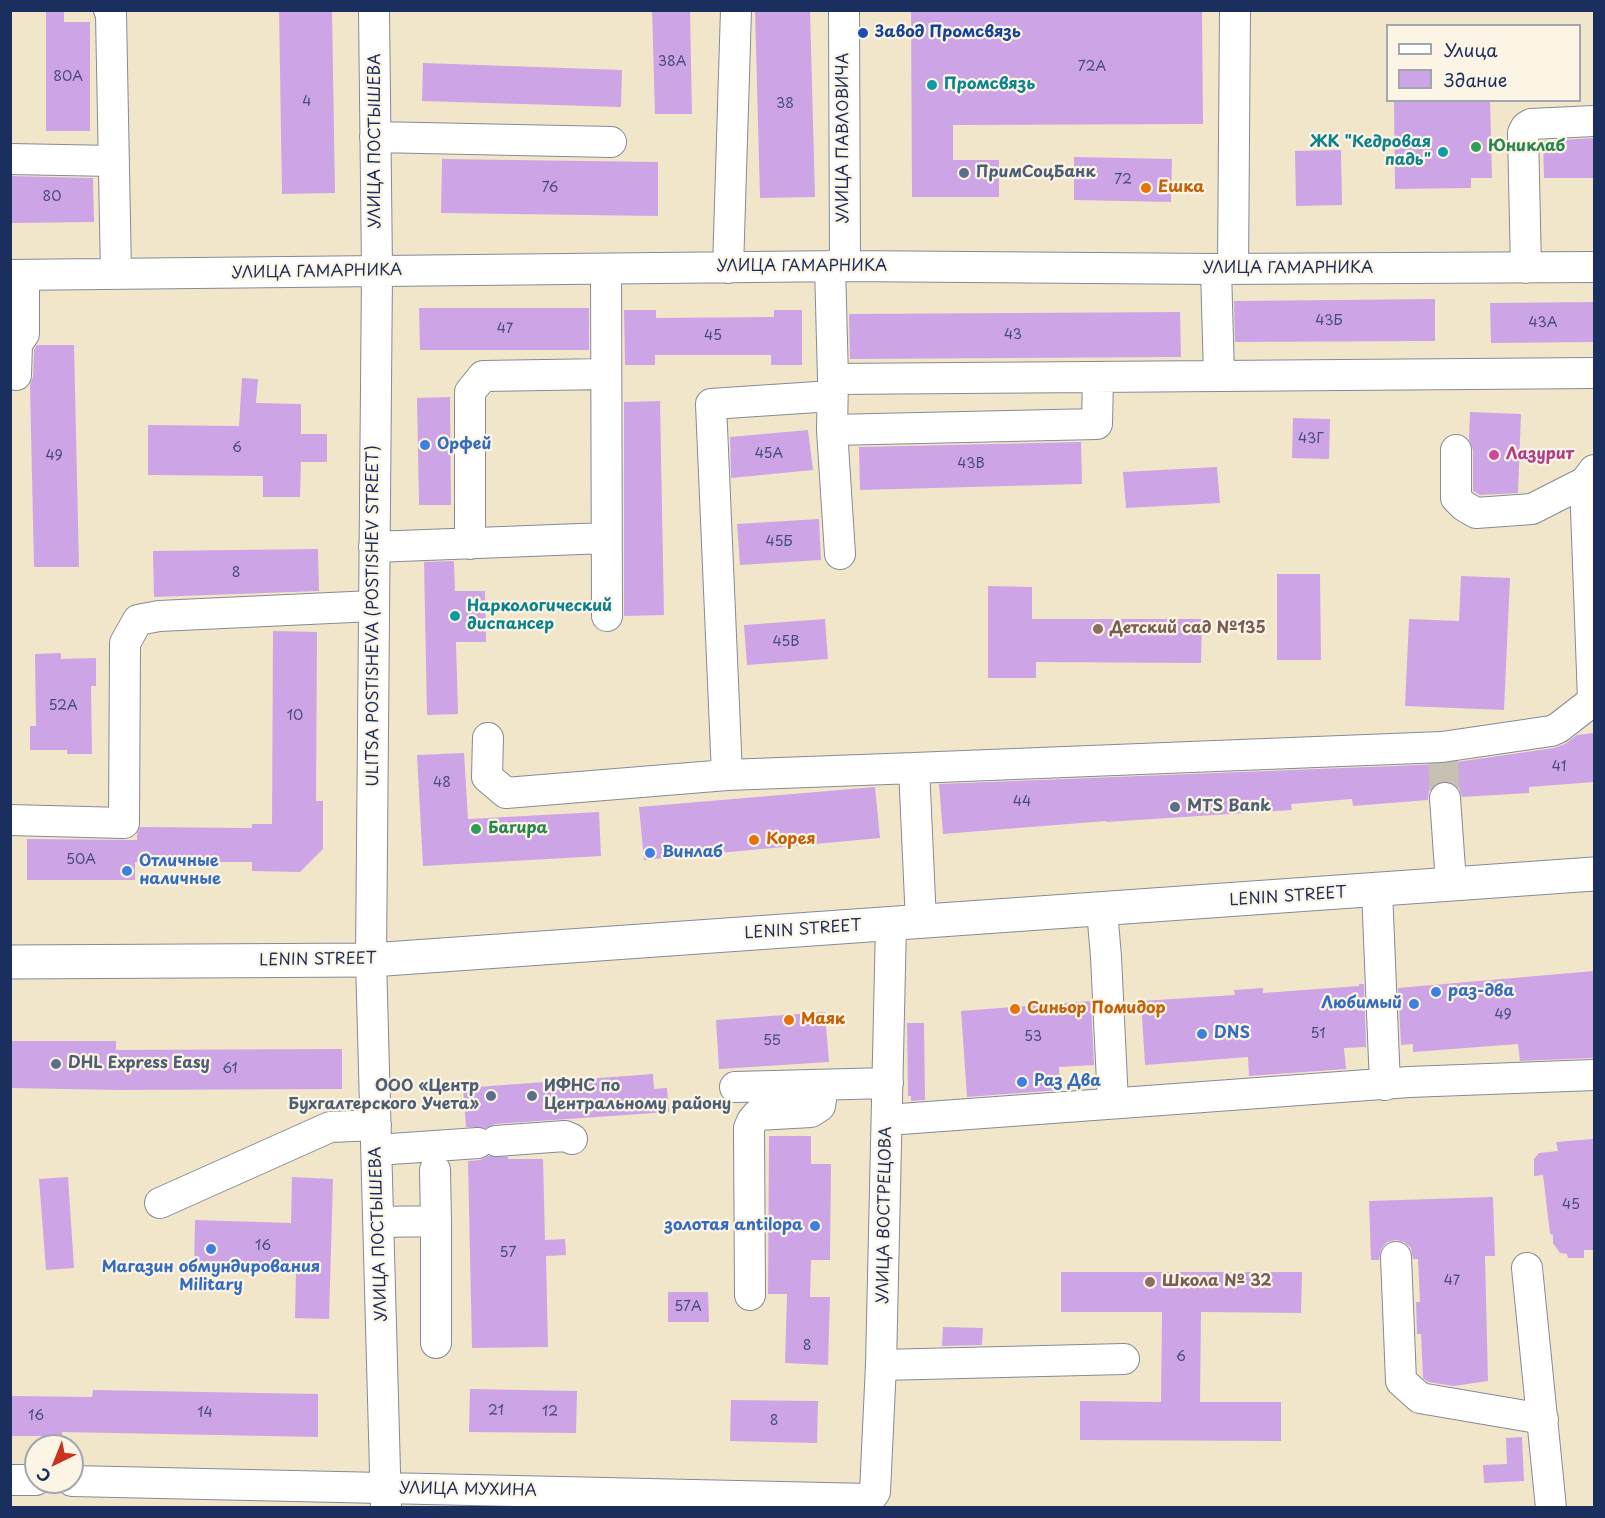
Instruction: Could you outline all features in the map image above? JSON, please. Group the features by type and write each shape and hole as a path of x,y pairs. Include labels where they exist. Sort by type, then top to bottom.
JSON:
{"main road":[{"name":"LENIN STREET","path":"10,962 371,960 1594,874"}],"street":[{"path":"109,10 111,14 116,274"},
{"name":"УЛИЦА ПОСТЫШЕВА","path":"375,10 377,271"},
{"path":"728,268 736,10"},
{"name":"УЛИЦА ПАВЛОВИЧА","path":"840,554 832,430 844,10"},
{"path":"1219,376 1235,10"},
{"path":"1526,268 1523,133 1531,124 1594,121"},
{"path":"375,137 611,142"},
{"path":"10,159 114,161"},
{"name":"УЛИЦА ГАМАРНИКА","path":"17,275 838,266 1225,269 1594,267"},
{"path":"606,269 607,616"},
{"name":"ULITSA POSTISHEVA (POSTISHEV STREET)","path":"371,960 377,271"},
{"path":"16,375 17,344 24,334 17,275"},
{"path":"727,775 711,404 833,387 1098,376 1594,373"},
{"path":"470,543 470,392 483,376 606,374"},
{"path":"832,430 1097,424 1098,376"},
{"path":"488,738 487,777 506,793 727,775 1442,753 1551,731 1594,700 1590,476 1532,509 1476,513 1456,498 1456,450"},
{"path":"374,548 606,538"},
{"path":"10,820 124,823 125,643 138,620 159,616 374,606"},
{"name":"УЛИЦА ВОСТРЕЦОВА","path":"865,1500 870,1499 875,1492 881,1365 888,1083 906,923 914,768"},
{"path":"1445,798 1451,883"},
{"path":"1377,890 1385,1085"},
{"path":"1102,910 1113,1103"},
{"name":"УЛИЦА ПОСТЫШЕВА","path":"371,960 386,1498"},
{"path":"887,1120 1385,1085 1594,1075"},
{"path":"735,1087 888,1083"},
{"path":"750,1295 749,1128 757,1116 811,1113 820,1106 823,1086"},
{"path":"159,1203 330,1127 376,1137 487,1142 565,1136 572,1139"},
{"path":"435,1170 436,1344"},
{"path":"379,1222 436,1221"},
{"path":"1396,1257 1401,1381 1420,1398 1542,1419"},
{"path":"1527,1268 1551,1508"},
{"path":"881,1365 1124,1359"},
{"name":"УЛИЦА МУХИНА","path":"84,1482 386,1498 865,1500"}],"building":[{"path":"46,10 64,10 64,22 90,22 90,131 46,131"},
{"path":"279,10 332,10 335,193 282,194"},
{"path":"652,10 690,10 692,114 655,114"},
{"path":"755,10 810,10 815,197 760,198"},
{"path":"911,10 1202,10 1203,124 953,125 953,160 999,160 999,197 912,197"},
{"path":"423,63 622,70 621,107 422,101"},
{"name":"ЖК \"Кедровая падь\"","path":"1394,102 1490,102 1492,178 1471,178 1471,188 1395,189"},
{"path":"1594,138 1594,178 1544,178 1543,141"},
{"path":"1341,150 1342,205 1296,206 1295,151"},
{"path":"1074,157 1172,159 1171,202 1074,200"},
{"path":"442,159 658,162 658,216 441,213"},
{"path":"10,176 93,178 94,222 10,223"},
{"path":"1435,299 1435,341 1235,342 1234,301"},
{"path":"1594,302 1594,342 1491,343 1490,303"},
{"path":"419,308 589,308 589,350 420,350"},
{"path":"624,310 656,310 656,318 774,317 774,310 802,310 802,365 771,365 771,355 655,355 655,365 625,365"},
{"path":"1180,312 1181,357 850,359 849,314"},
{"path":"37,345 74,345 79,567 34,567 30,385 33,376 34,350"},
{"path":"242,378 258,379 256,403 301,404 301,434 327,434 327,462 301,462 300,497 263,497 263,476 148,475 148,425 239,426"},
{"path":"450,397 451,505 419,505 417,398"},
{"path":"660,401 664,615 624,616 624,402"},
{"name":"Лазурит","path":"1470,412 1521,414 1518,493 1480,495 1473,491 1473,450 1469,439"},
{"path":"1293,418 1330,419 1329,459 1292,458"},
{"path":"808,430 813,470 731,478 730,437"},
{"path":"1081,442 1082,484 860,490 859,447"},
{"path":"1217,467 1220,503 1126,508 1123,472"},
{"path":"819,519 821,560 740,565 737,524"},
{"path":"318,549 319,591 154,597 153,551"},
{"name":"Наркологический диспансер","path":"454,561 455,591 485,591 486,642 456,642 458,714 427,715 424,562"},
{"path":"1277,574 1320,574 1321,660 1277,660"},
{"path":"1461,576 1510,578 1504,710 1405,706 1409,619 1459,621"},
{"path":"988,586 1032,587 1032,619 1202,619 1201,663 1036,662 1036,678 988,678"},
{"path":"825,619 828,659 747,665 744,625"},
{"path":"273,631 317,632 316,801 323,801 323,849 300,872 252,871 252,862 135,862 135,880 27,880 27,839 137,840 140,827 252,828 252,824 272,824"},
{"path":"61,653 61,659 96,658 96,686 91,686 92,754 67,754 67,750 30,750 30,726 36,726 35,654"},
{"path":"1594,733 1594,782 1529,787 1529,793 1462,797 1459,788 1452,782 1444,781 1435,784 1429,791 1428,800 1353,806 1352,799 1291,804 1292,810 943,834 939,784 1443,764 1554,748 1565,744 1577,735"},
{"path":"464,753 468,819 599,812 601,856 423,866 417,755"},
{"path":"875,787 880,838 644,860 639,807"},
{"path":"1594,971 1594,1058 1520,1061 1518,1044 1413,1052 1413,1044 1401,1045 1398,988"},
{"path":"1359,984 1364,984 1366,1047 1344,1048 1346,1069 1249,1076 1248,1057 1145,1065 1141,1001 1235,995 1234,990 1263,988 1263,993 1359,986"},
{"path":"1091,1001 1094,1065 1059,1067 1060,1090 967,1097 961,1011"},
{"path":"825,1012 829,1062 719,1069 716,1020"},
{"path":"907,1023 924,1023 925,1100 911,1101 911,1096 908,1096"},
{"path":"10,1041 116,1041 116,1050 342,1049 342,1089 10,1088"},
{"path":"653,1074 654,1089 667,1088 669,1112 495,1124 486,1128 466,1127 463,1088"},
{"path":"769,1136 811,1136 811,1164 831,1164 830,1260 811,1260 810,1297 830,1297 828,1365 785,1363 787,1294 768,1294"},
{"path":"1593,1139 1594,1250 1584,1250 1584,1258 1568,1258 1567,1254 1560,1253 1553,1243 1543,1175 1534,1176 1534,1159 1539,1153 1558,1151 1556,1142"},
{"path":"488,1156 508,1157 508,1159 543,1159 545,1240 565,1239 566,1255 546,1256 548,1347 472,1348 468,1161 480,1160"},
{"path":"68,1177 74,1268 46,1270 39,1179"},
{"path":"292,1177 333,1179 329,1319 295,1318 296,1273 194,1270 195,1220 291,1223"},
{"path":"1493,1197 1495,1256 1485,1256 1488,1381 1454,1386 1428,1382 1423,1378 1421,1334 1417,1334 1416,1302 1420,1302 1418,1259 1413,1259 1411,1248 1404,1242 1396,1240 1387,1242 1381,1249 1379,1260 1371,1260 1369,1201"},
{"path":"1061,1272 1302,1272 1301,1313 1201,1312 1200,1402 1281,1402 1281,1441 1080,1440 1080,1401 1161,1402 1162,1312 1061,1312"},
{"path":"668,1292 708,1292 709,1322 668,1322"},
{"path":"943,1327 983,1328 982,1345 942,1346"},
{"path":"470,1389 577,1391 576,1433 469,1432"},
{"path":"93,1390 318,1394 318,1437 62,1432 62,1434 10,1436 10,1396 92,1397"},
{"path":"731,1400 818,1401 817,1443 730,1441"},
{"path":"1522,1437 1524,1481 1484,1483 1483,1465 1507,1464 1506,1438"}],"tunnel":[{"path":"1443,759 1445,798"}],"place":[{"name":"Завод Промсвязь","path":"863,33"},
{"name":"Промсвязь","path":"932,85"},
{"name":"Юниклаб","path":"1476,147"},
{"name":"ЖК \"Кедровая падь\"","path":"1443,152"},
{"name":"ПримСоцБанк","path":"964,173"},
{"name":"Ешка","path":"1146,188"},
{"name":"Орфей","path":"425,445"},
{"name":"Лазурит","path":"1494,455"},
{"name":"Наркологический диспансер","path":"455,616"},
{"name":"Детский сад №135","path":"1098,629"},
{"name":"MTS Bank","path":"1175,807"},
{"name":"Багира","path":"476,829"},
{"name":"Корея","path":"754,840"},
{"name":"Винлаб","path":"650,853"},
{"name":"Отличные наличные","path":"127,871"},
{"name":"раз-два","path":"1436,992"},
{"name":"Любимый","path":"1414,1004"},
{"name":"Синьор Помидор","path":"1015,1009"},
{"name":"Маяк","path":"789,1020"},
{"name":"DNS","path":"1202,1034"},
{"name":"DHL Express Easy","path":"56,1064"},
{"name":"Раз Два","path":"1022,1082"},
{"name":"ООО «Центр Бухгалтерского Учета»","path":"491,1096"},
{"name":"ИФНС по Центральному району","path":"532,1096"},
{"name":"золотая antilopa","path":"815,1226"},
{"name":"Магазин обмундирования Military","path":"211,1249"},
{"name":"Школа № 32","path":"1150,1282"}]}
